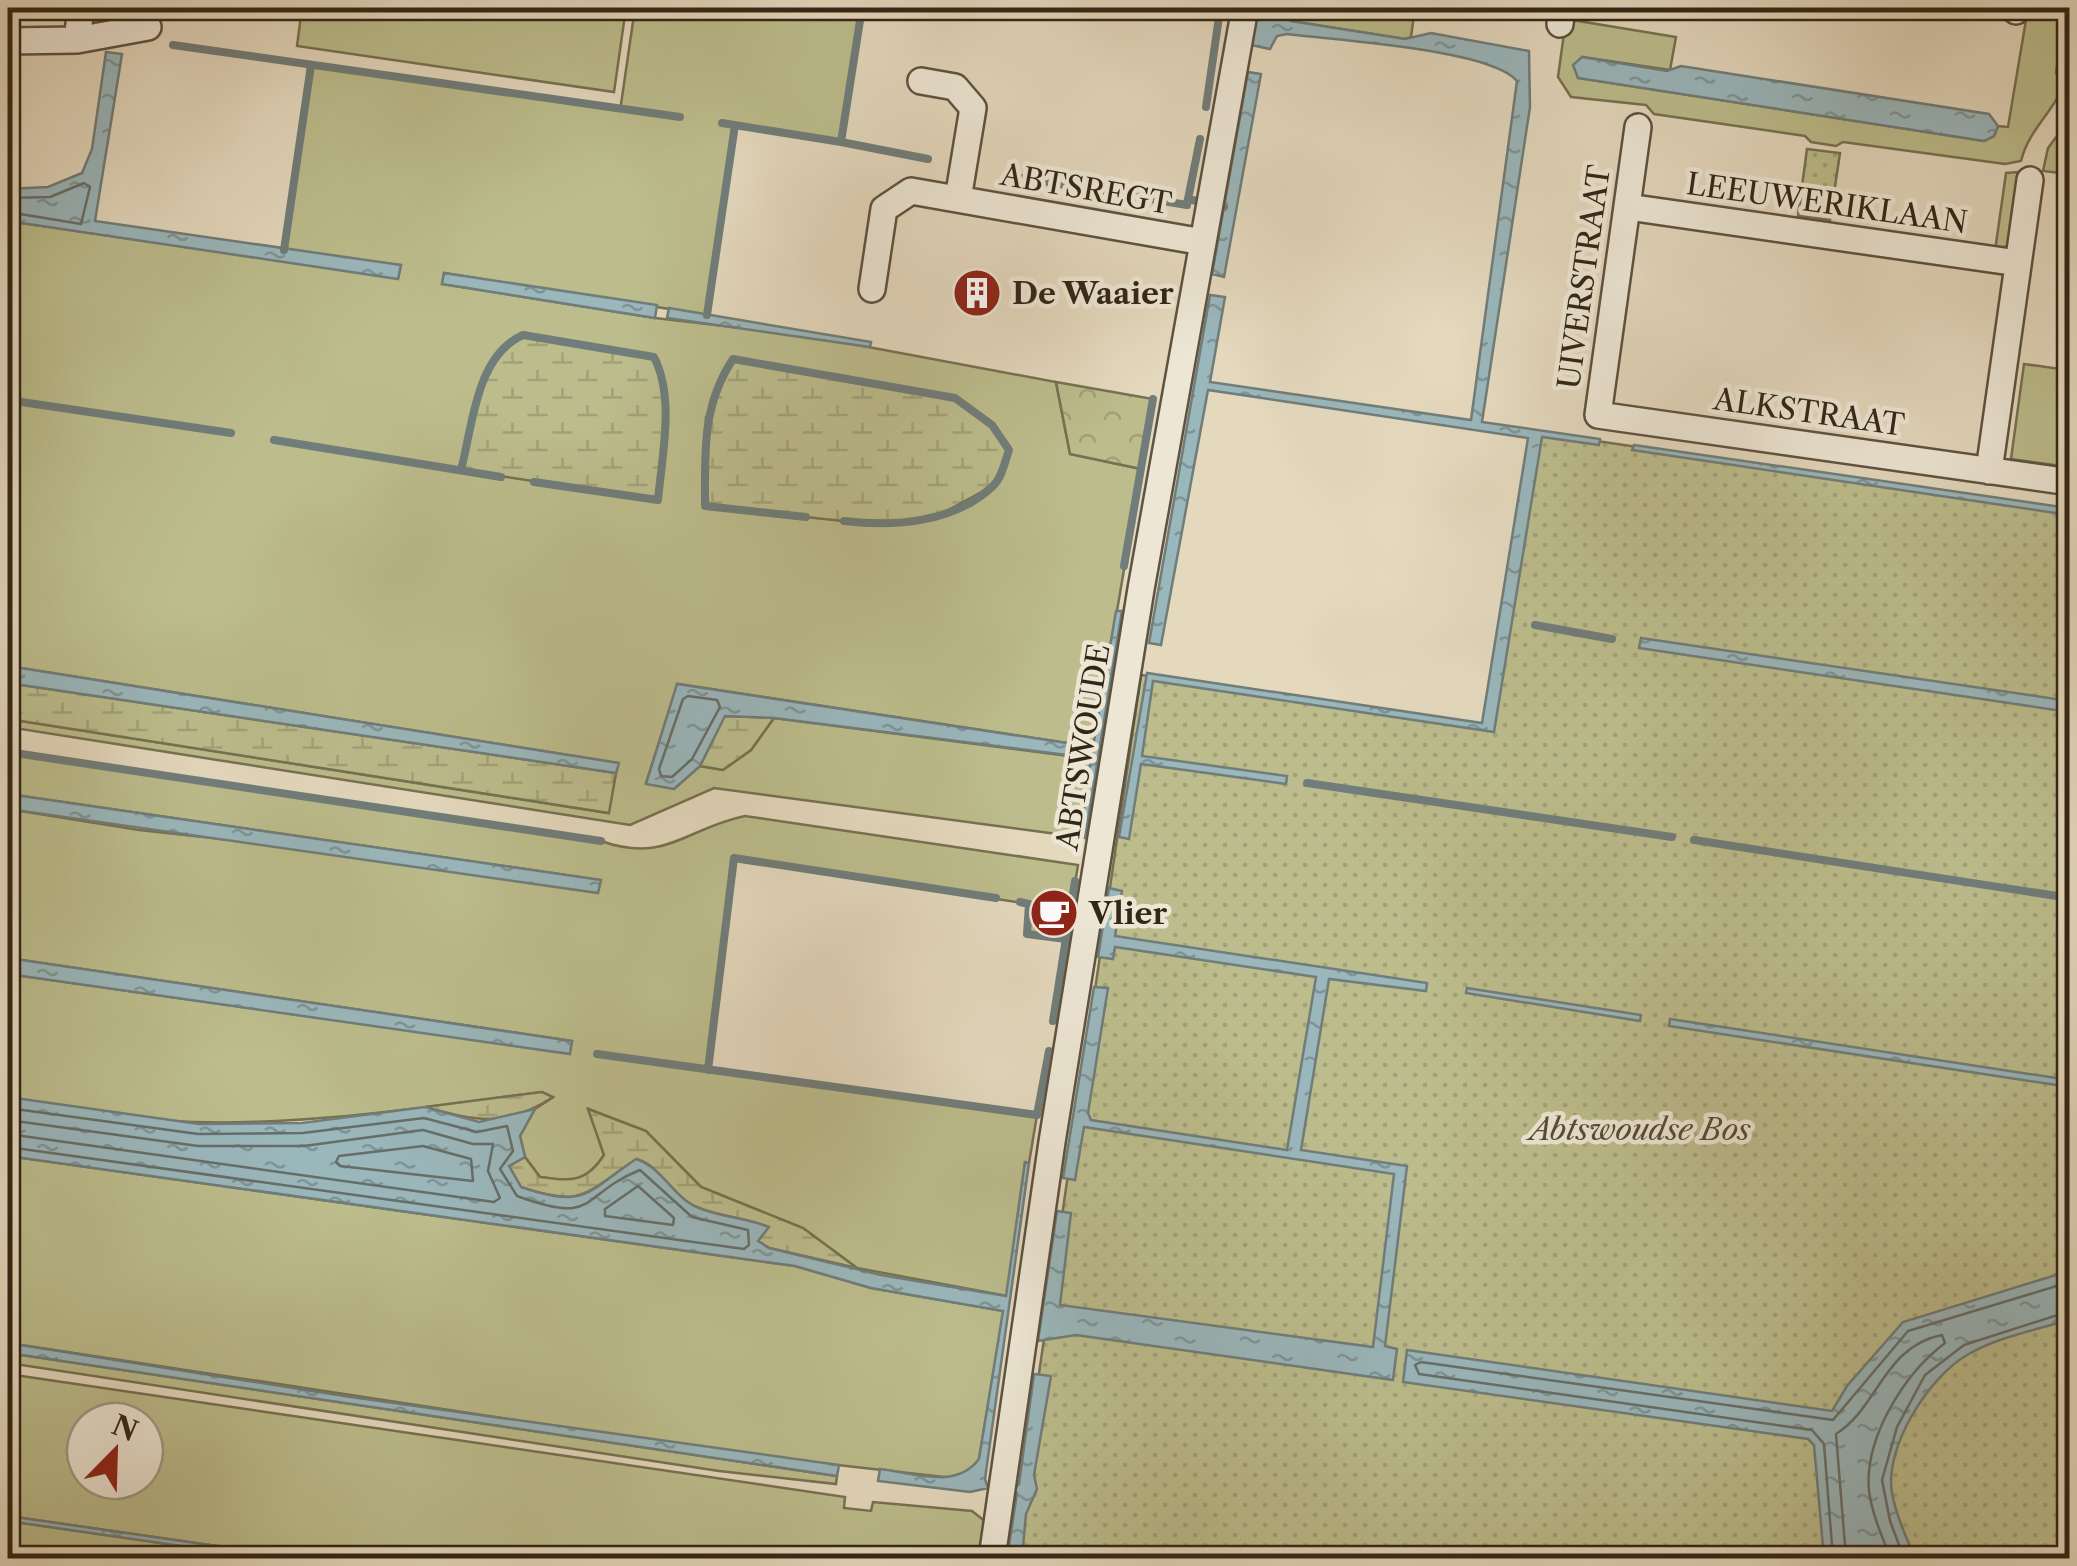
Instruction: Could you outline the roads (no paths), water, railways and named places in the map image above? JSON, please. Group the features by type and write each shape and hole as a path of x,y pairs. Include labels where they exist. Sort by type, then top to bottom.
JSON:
{"street":[{"path":"77,40 82,8"},
{"name":"ABTSWOUDE","path":"992,1558 1052,1142 1245,8"},
{"path":"8,41 77,40 148,26"},
{"name":"ABTSREGT","path":"921,81 955,87 973,108 958,199"},
{"name":"UIVERSTRAAT","path":"1620,418 1598,415 1638,126"},
{"path":"1989,471 2030,180"},
{"name":"ABTSREGT","path":"872,289 884,210 912,191 1203,242"},
{"name":"LEEUWERIKLAAN","path":"1628,207 2018,264"},
{"name":"ALKSTRAAT","path":"1620,418 2070,482"}],"water":[{"path":"1257,8 1277,8 1291,21 1405,39 1431,33 1529,51 1530,107 1482,422 1600,439 1599,445 1542,437 1494,732 1153,681 1142,756 1287,776 1286,784 1141,764 1129,839 1119,837 1147,673 1482,723 1528,438 1208,390 1161,645 1149,643 1210,295 1225,297 1210,382 1471,420 1517,81 1502,70 1477,61 1410,48 1287,34 1277,36 1270,49 1251,45"},
{"path":"106,52 122,54 95,221 401,265 398,279 8,221 8,189 48,187 82,173 92,149"},
{"path":"1582,57 1667,71 1681,66 1989,114 1998,126 1994,136 1984,141 1578,78 1573,65"},
{"path":"1248,72 1261,74 1224,277 1212,274"},
{"path":"444,273 657,305 655,318 442,284"},
{"path":"669,308 871,342 870,347 667,318"},
{"path":"1634,445 2069,508 2069,515 1632,450"},
{"path":"1116,611 1122,611 1085,838 1080,837 1091,758 774,718 725,716 700,766 674,789 646,784 677,684 1093,747"},
{"path":"1641,638 2069,701 2069,712 1639,648"},
{"path":"8,666 619,763 616,773 8,683"},
{"path":"8,794 601,880 598,893 8,809"},
{"path":"1109,888 1122,891 1115,936 1427,983 1426,991 1329,979 1301,1150 1407,1166 1385,1346 1397,1349 1393,1380 1076,1335 1038,1341 1057,1211 1071,1213 1060,1305 1373,1347 1394,1174 1084,1127 1075,1180 1063,1178 1094,987 1108,988 1088,1113 1091,1120 1287,1150 1316,977 1115,947 1113,959 1098,957"},
{"path":"8,958 572,1041 570,1054 8,974"},
{"path":"1467,988 1641,1015 1640,1021 1466,993"},
{"path":"1670,1019 2069,1080 2069,1087 1669,1026"},
{"path":"8,1097 199,1124 302,1123 425,1107 479,1122 535,1109 520,1136 525,1157 509,1166 521,1187 572,1197 595,1189 636,1159 653,1169 690,1204 769,1227 758,1241 769,1248 881,1275 1006,1296 1025,1162 1029,1163 985,1479 988,1488 970,1492 878,1481 880,1469 947,1477 970,1468 979,1459 1003,1311 871,1288 795,1266 8,1156"},
{"path":"2069,1271 2069,1320 2004,1339 1967,1355 1938,1379 1912,1415 1891,1475 1896,1509 1915,1558 1824,1558 1814,1445 1808,1439 1403,1382 1407,1350 1832,1411 1847,1386 1903,1322"},
{"path":"8,1343 344,1396 839,1465 837,1476 8,1353"},
{"path":"1034,1374 1051,1376 1034,1475 1037,1489 1026,1514 1022,1558 1007,1558 1017,1493 1012,1492 1019,1484"},
{"path":"8,1516 300,1558 265,1558 8,1521"}],"waterway":[{"path":"722,123 841,142 862,8"},
{"path":"1204,8 1220,8"},
{"path":"1206,107 1220,10"},
{"path":"173,45 680,117"},
{"path":"284,250 311,65"},
{"path":"707,315 735,125"},
{"path":"1188,199 1200,139"},
{"path":"841,142 928,159"},
{"path":"1023,178 1187,205 1188,199 1224,207"},
{"path":"461,470 486,375 507,345 523,335 654,357 666,408 658,500 534,482"},
{"path":"806,517 705,506 711,412 733,359 955,398 992,425 1009,450 996,483 960,508 923,520 844,521"},
{"path":"1124,566 1153,399"},
{"path":"8,400 231,433"},
{"path":"274,440 501,477"},
{"path":"1535,625 1612,639"},
{"path":"8,752 601,841"},
{"path":"1307,783 1672,837"},
{"path":"1694,840 2070,898"},
{"path":"708,1070 734,858 996,898"},
{"path":"1053,1021 1075,881"},
{"path":"1020,902 1029,904 1027,934 1066,939"},
{"path":"597,1054 1037,1115 1049,1051"}],"place":[{"name":"De Waaier","path":"977,293"},
{"name":"Vlier","path":"1054,913"}],"park label":[{"name":"Abtswoudse Bos","path":"1640,1129"}]}
